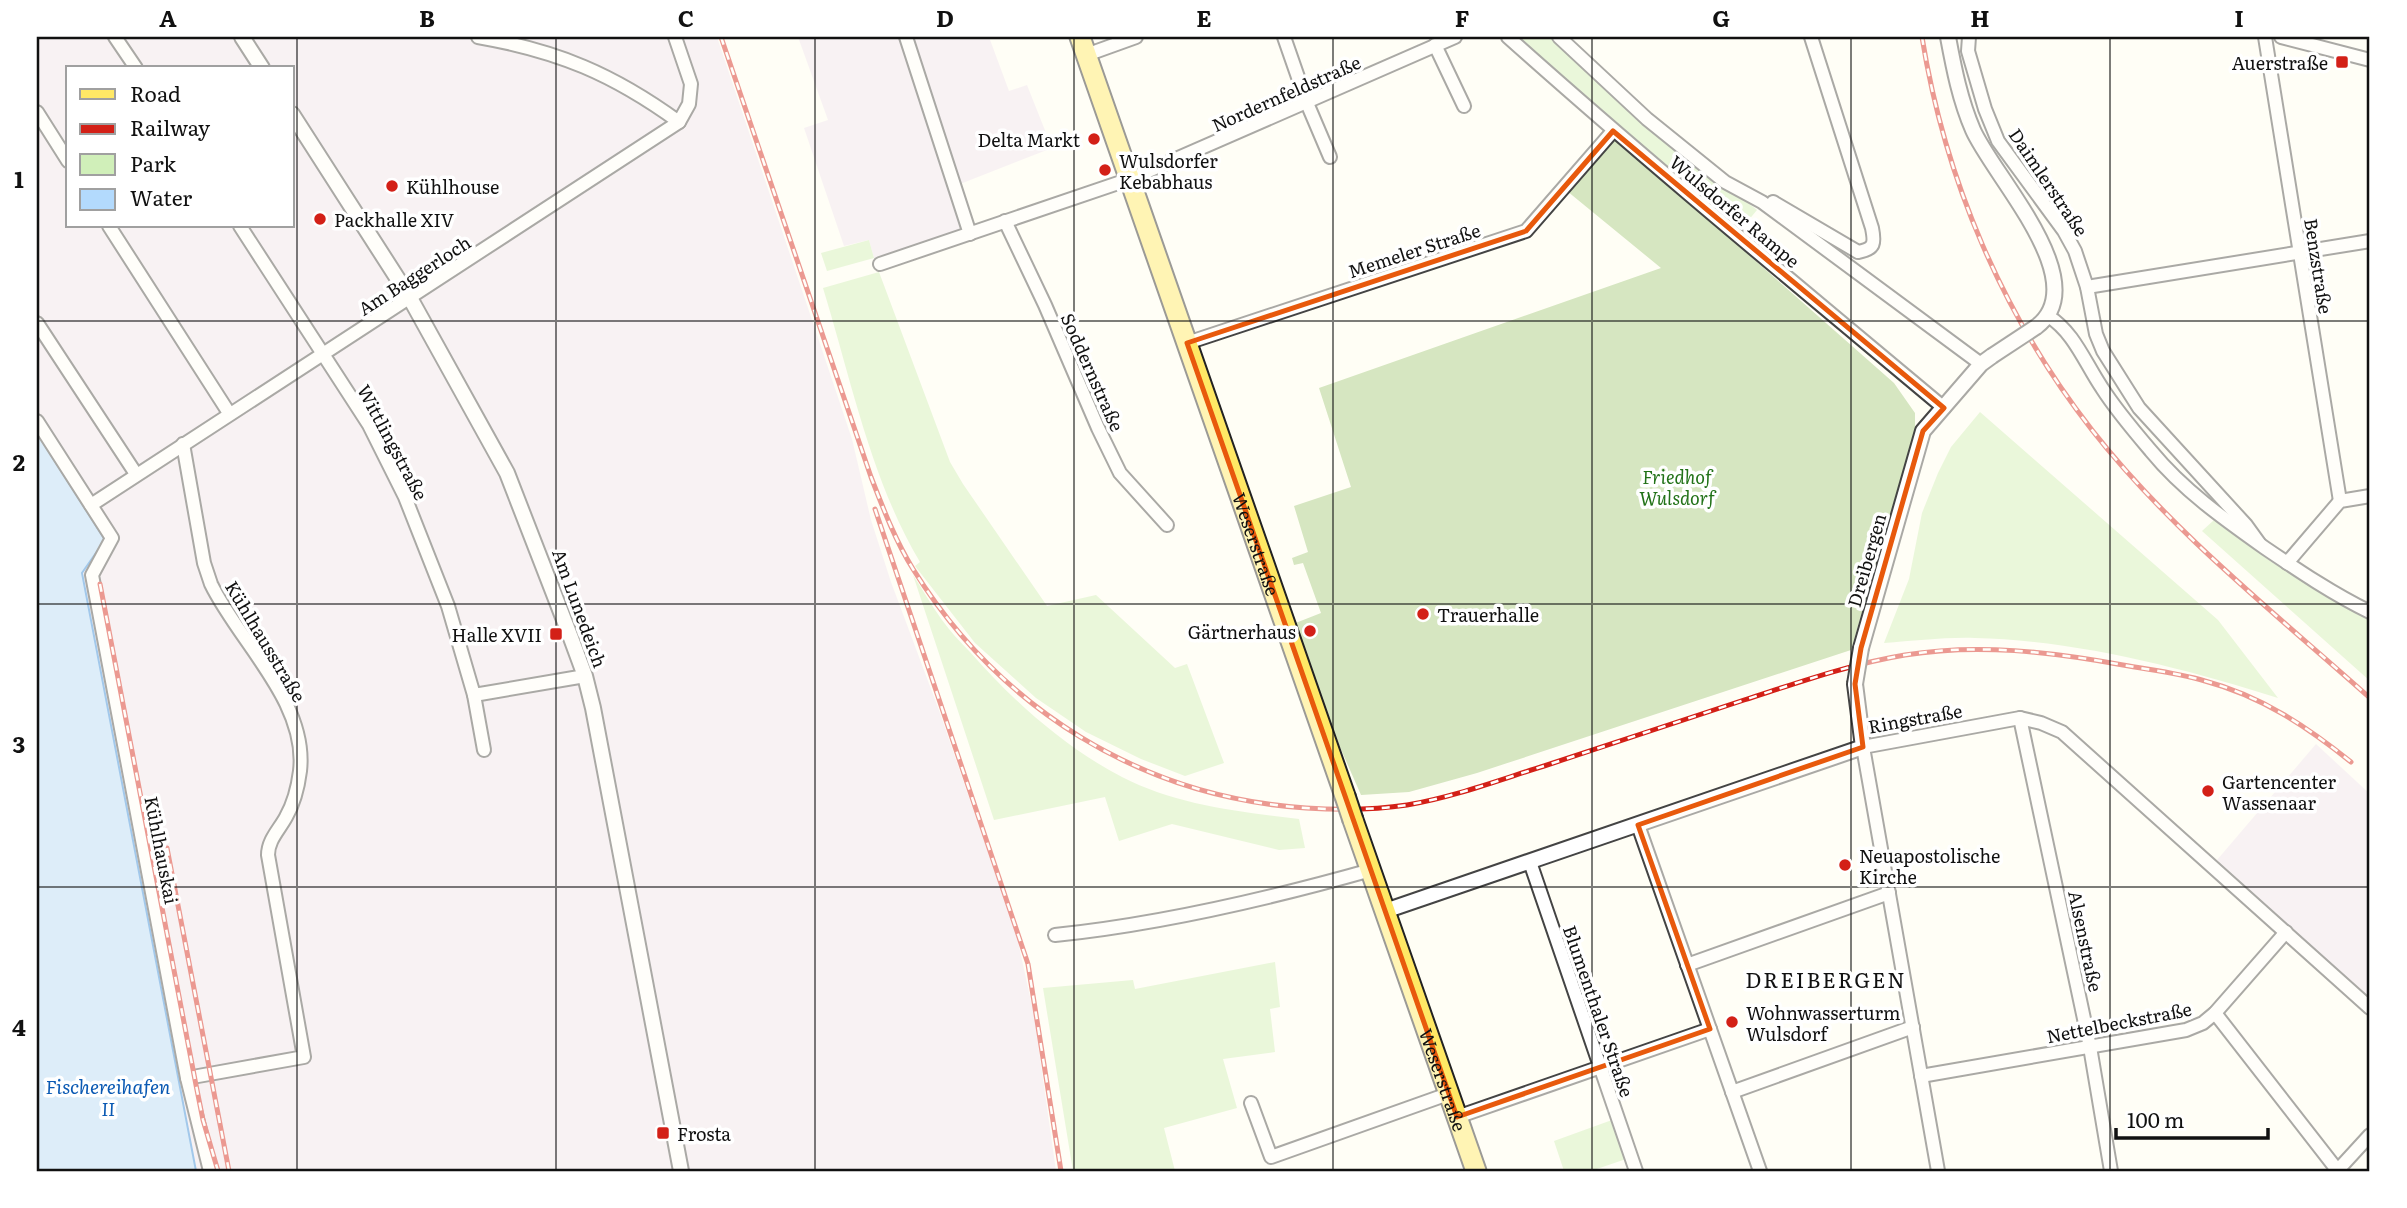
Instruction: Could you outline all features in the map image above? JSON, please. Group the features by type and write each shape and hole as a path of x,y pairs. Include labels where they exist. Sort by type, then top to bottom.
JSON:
{"main road":[{"name":"Weserstraße","path":"1083,46 1476,1171"}],"street":[{"path":"116,37 135,66"},
{"path":"242,37 261,66"},
{"path":"478,37 518,44 575,62 645,97 679,122 689,104 691,84 675,37"},
{"path":"906,37 970,234"},
{"path":"1083,46 1136,37"},
{"path":"1284,37 1307,103 1330,157"},
{"name":"Nordernfeldstraße","path":"880,264 1130,179 1455,37"},
{"name":"Wulsdorfer Rampe","path":"1508,37 1613,131 1944,408"},
{"path":"1559,37 1647,118 1725,182 1762,202 1987,360"},
{"path":"1762,202 1776,202 1858,251 1867,250 1874,240 1811,37"},
{"path":"1948,37 1957,83 1974,132 2035,230 2051,262 2056,294 2055,303 2048,316"},
{"name":"Daimlerstraße","path":"1969,37 1968,51 1985,109 1998,141 2075,251 2103,351 2139,408 2246,525 2259,543"},
{"name":"Benzstraße","path":"2265,37 2340,501"},
{"path":"2281,37 2370,60"},
{"path":"1436,46 1464,106"},
{"path":"37,112 66,158"},
{"name":"Am Lunedeich","path":"294,117 410,298 507,472 585,676 681,1171"},
{"name":"Am Baggerloch","path":"91,505 679,122"},
{"name":"Memeler Straße","path":"1187,343 1526,231 1613,131"},
{"name":"Soddernstraße","path":"1005,221 1120,472 1167,525"},
{"path":"111,228 229,414"},
{"name":"Wittlingstraße","path":"241,228 369,425 405,497 448,607 474,695 484,750"},
{"path":"2087,287 2370,241"},
{"name":"Dreibergen","path":"1938,1171 1863,747 1855,684 1861,648 1923,431 1987,360 2048,316"},
{"name":"Daimlerstraße","path":"2048,316 2060,323 2068,333 2102,389 2152,454 2217,515 2315,581 2370,612"},
{"path":"37,323 136,474"},
{"path":"37,421 91,505"},
{"name":"Kühlhausstraße","path":"183,443 204,563 211,584 288,706 299,741 300,769 294,799 268,847 268,855 304,1057 187,1079"},
{"path":"2287,563 2340,501 2370,496"},
{"name":"Kühlhauskai","path":"91,505 112,538 92,575 187,1079 211,1171"},
{"path":"474,695 585,676"},
{"name":"Ringstraße","path":"1385,911 1863,747 2020,718 2062,732 2080,746 2370,1008"},
{"name":"Alsenstraße","path":"2020,718 2091,1046 2111,1171"},
{"path":"1638,825 1760,1171"},
{"name":"Blumenthaler Straße","path":"1530,862 1636,1171"},
{"path":"1055,935 1222,907 1297,891 1371,870"},
{"path":"1687,965 1889,893"},
{"name":"Nettelbeckstraße","path":"1921,1076 2186,1030 2203,1023 2215,1013 2286,932"},
{"path":"2215,1013 2338,1171 2370,1135"},
{"path":"1732,1092 1913,1027"},
{"path":"1457,1117 1710,1029"},
{"path":"1251,1103 1271,1157 1448,1094"}],"highlighted area":[{"path":"1613,131 1944,408 1923,431 1861,648 1855,684 1863,747 1638,825 1710,1029 1457,1117 1187,343 1526,231"}],"shaded area":[{"path":"37,37 717,37 852,439 871,520 891,582 940,713 1017,937 1034,1015 1056,1171 196,1171 81,573 105,540 37,433"},
{"path":"798,37 989,37 1009,91 1027,85 1052,148 950,188 965,229 874,258 869,240 844,246 804,128 828,120"},
{"path":"2316,744 2370,794 2370,999 2217,860"}],"green space":[{"path":"1515,37 1551,37 1647,122 1757,210 1732,240 1612,138 1618,131"},
{"name":"Friedhof Wulsdorf","path":"1612,138 1894,383 1915,413 1915,429 1851,650 1477,773 1409,792 1361,795 1336,738 1293,624 1321,613 1303,563 1294,565 1292,558 1308,552 1294,506 1351,487 1319,388 1661,268 1567,191"},
{"path":"869,240 874,258 827,271 821,253"},
{"path":"879,272 950,462 1047,606 1096,595 1175,668 1187,664 1224,763 1185,776 1141,759 1086,732 1036,698 975,643 915,566 920,562 888,497 875,463 823,288"},
{"path":"1980,412 2218,620 2278,698 2167,666 2051,644 1964,638 1884,643 1909,579 1922,513 1938,473 1951,447"},
{"path":"2214,520 2273,563 2370,616 2370,681 2202,531"},
{"path":"913,575 945,624 986,670 1040,722 1080,752 1143,787 1186,801 1299,819 1305,848 1279,850 1172,824 1119,841 1105,797 994,820"},
{"path":"1275,962 1280,1007 1270,1009 1275,1052 1223,1059 1237,1108 1164,1128 1175,1171 1073,1171 1043,988 1133,980 1135,989"},
{"path":"1612,1120 1626,1159 1591,1171 1564,1171 1554,1141"}],"water":[{"name":"Fischereihafen II","path":"37,433 105,540 82,573 196,1171 37,1171"}],"railway":[{"path":"721,37 871,477 890,524 913,569 948,619 988,664 1032,703 1080,737 1132,764 1187,786 1245,800 1331,809 1407,805 1476,788 1844,669 1932,651 1987,649 2096,660 2185,676 2226,687 2282,714 2351,762"},
{"path":"1922,37 1932,90 1962,194 2005,293 2060,386 2122,467 2189,537 2370,698"},
{"path":"875,509 1028,964 1061,1171"},
{"path":"100,584 203,1120 218,1171"},
{"path":"167,848 229,1171"}],"place":[{"name":"Auerstraße","path":"2342,62"},
{"name":"Delta Markt","path":"1094,139"},
{"name":"Wulsdorfer Kebabhaus","path":"1105,170"},
{"name":"Kühlhouse","path":"392,186"},
{"name":"Packhalle XIV","path":"320,219"},
{"name":"Trauerhalle","path":"1423,614"},
{"name":"Gärtnerhaus","path":"1310,631"},
{"name":"Halle XVII","path":"556,634"},
{"name":"Gartencenter Wassenaar","path":"2208,791"},
{"name":"Neuapostolische Kirche","path":"1845,865"},
{"name":"Wohnwasserturm Wulsdorf","path":"1732,1022"},
{"name":"Frosta","path":"663,1133"}],"district":[{"name":"DREIBERGEN","path":"1826,978"}]}
